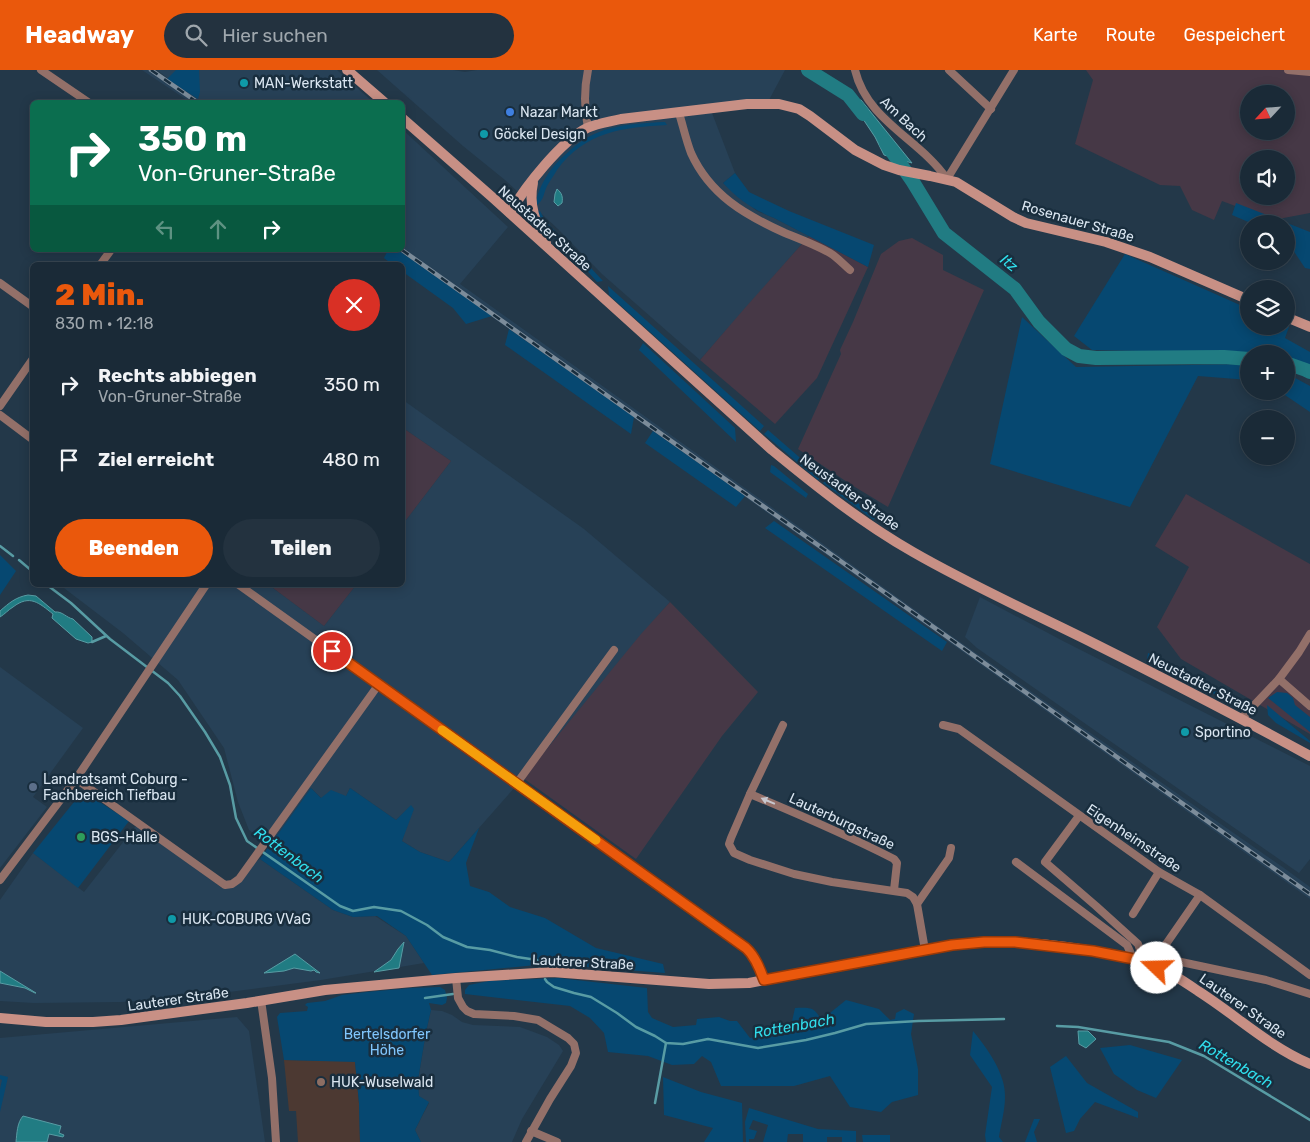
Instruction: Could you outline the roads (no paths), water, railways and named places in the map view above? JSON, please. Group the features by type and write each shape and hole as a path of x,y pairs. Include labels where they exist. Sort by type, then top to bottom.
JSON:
{"street":[{"path":"41,70 85,100"},
{"path":"347,70 382,100"},
{"path":"588,70 585,90 585,114 588,128"},
{"name":"Am Bach","path":"855,70 858,83 870,104 939,167 947,179"},
{"path":"949,70 991,109"},
{"path":"947,179 1014,70"},
{"path":"1288,70 1310,72"},
{"name":"Rosenauer Straße","path":"510,214 518,200 550,160 575,136 600,123 747,104 779,104 799,109 855,150 884,165 956,182 1026,223 1106,242 1137,252 1240,296"},
{"path":"679,113 691,152 698,166 715,189 747,214 762,223 831,253 850,270"},
{"name":"Neustadter Straße","path":"405,121 772,450 825,493 881,533 935,564 1310,756"},
{"path":"534,180 530,194 533,214 548,249"},
{"path":"0,283 30,305"},
{"path":"1295,321 1310,328"},
{"path":"0,406 30,363"},
{"path":"0,414 30,437"},
{"path":"0,880 76,779 205,587"},
{"path":"242,587 749,950 757,962 764,980"},
{"path":"1241,719 1278,679 1310,634"},
{"path":"517,783 614,650"},
{"path":"1278,679 1310,706"},
{"path":"76,779 225,885 232,884 239,879 379,684"},
{"path":"783,725 730,838 732,850 737,855 794,874 832,882 907,893 913,897 917,904 925,950"},
{"name":"Eigenheimstraße","path":"943,725 959,729 1159,872 1200,895 1310,975"},
{"name":"Lauterburgstraße","path":"750,794 866,844 894,859 897,863 894,890"},
{"path":"1080,816 1045,862 1138,944 1144,961 1168,959 1266,980 1310,994"},
{"path":"917,904 948,858 951,848"},
{"path":"1016,862 1127,945 1133,958"},
{"path":"1133,914 1159,872"},
{"path":"1164,947 1200,895"},
{"name":"Lauterer Straße","path":"0,1018 59,1022 121,1020 247,1003 325,990 456,978 552,972 710,984 749,983 966,943 1015,942 1093,951 1144,961 1199,991 1277,1047 1310,1064"},
{"path":"456,978 458,998 467,1011 474,1014 514,1016 538,1020 568,1038 574,1044 576,1054 571,1066 526,1142"},
{"path":"262,1000 272,1078 276,1142"},
{"path":"531,1131 557,1142"}],"waterway":[{"name":"Itz","path":"808,70 848,95 863,114"},
{"name":"Itz","path":"886,143 913,182 944,233 1015,289 1039,322 1066,349 1079,356 1096,358 1240,358"},
{"name":"Itz","path":"1295,366 1310,372"},
{"name":"Rottenbach","path":"0,546 13,556"},
{"name":"Rottenbach","path":"19,560 30,569"},
{"name":"Rottenbach","path":"50,587 71,603 110,639 168,683 180,696 220,757 230,785 236,818 247,841 340,906 353,911 374,907 401,911 427,925 443,937 467,947 537,960 539,966"},
{"path":"92,642 106,636"},
{"name":"Rottenbach","path":"545,979 554,987 591,997 636,1027 666,1043 683,1044 708,1039 758,1048 806,1040 866,1024 1004,1019"},
{"name":"Rottenbach","path":"425,998 453,994"},
{"name":"Rottenbach","path":"1057,1026 1078,1027 1169,1042 1204,1056 1310,1120"},
{"path":"655,1103 666,1043"}],"railway":[{"path":"151,70 194,100"},
{"path":"405,252 1310,894"}],"place":[{"name":"MAN-Werkstatt","path":"244,83"},
{"name":"Nazar Markt","path":"510,112"},
{"name":"Göckel Design","path":"484,134"},
{"name":"Sportino","path":"1185,732"},
{"name":"Landratsamt Coburg - Fachbereich Tiefbau","path":"33,787"},
{"name":"BGS-Halle","path":"81,837"},
{"name":"HUK-COBURG VVaG","path":"172,919"},
{"name":"HUK-Wuselwald","path":"321,1082"}],"park label":[{"name":"Bertelsdorfer Höhe","path":"387,1042"}]}
